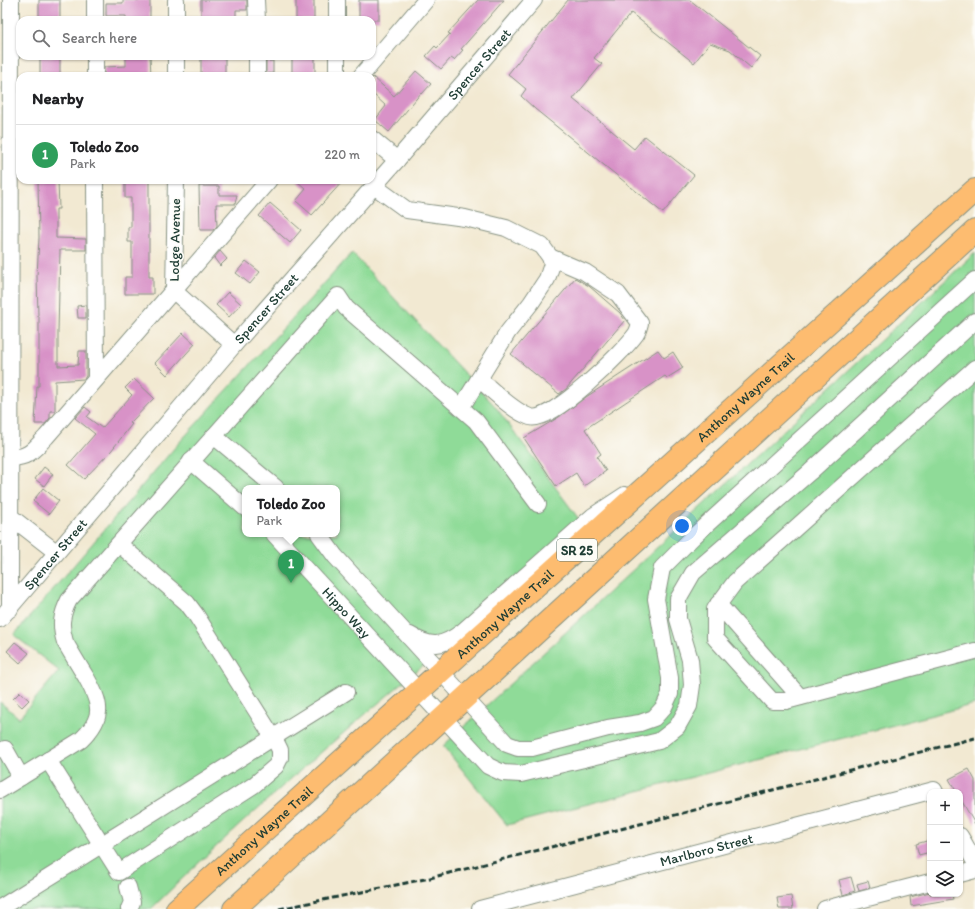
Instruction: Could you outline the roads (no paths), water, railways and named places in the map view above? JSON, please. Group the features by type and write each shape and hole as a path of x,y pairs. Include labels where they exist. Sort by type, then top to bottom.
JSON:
{"highway":[{"name":"Anthony Wayne Trail","path":"177,909 419,693 975,190"},
{"name":"SR 25","path":"234,909 444,719 975,231"}],"street":[{"path":"3,612 11,517 11,0"},
{"path":"95,0 95,16"},
{"path":"176,0 176,16"},
{"path":"256,0 257,16"},
{"path":"337,0 337,16"},
{"name":"Spencer Street","path":"376,184 534,0"},
{"path":"376,58 420,4"},
{"path":"95,60 95,72"},
{"path":"176,60 176,72"},
{"path":"257,60 257,72"},
{"path":"337,60 337,72"},
{"path":"364,72 374,60"},
{"path":"376,142 397,160"},
{"path":"95,184 96,379"},
{"name":"Lodge Avenue","path":"176,184 174,291 234,345"},
{"path":"374,186 407,210 465,218 506,228 542,246 550,257 552,264 547,279 531,303 508,332 478,379 462,408"},
{"name":"Spencer Street","path":"3,612 374,186"},
{"path":"11,458 28,455 96,379 257,187"},
{"path":"478,379 531,418 540,418 555,411 579,391 625,348 637,332 640,323 618,294 585,272 550,257"},
{"path":"321,537 335,556 466,698 498,736 507,744 518,748 532,748 608,728 640,723 654,718 664,708 670,694 668,665 659,622 656,598 662,568 700,530 975,280"},
{"path":"0,790 81,740 91,730 97,720 98,702 65,642 62,632 61,621 63,610 69,600 338,296 346,308 476,421 538,504"},
{"name":"Hippo Way","path":"277,537 419,693 488,766 503,773 528,773 659,741 677,727 689,706 692,685 690,660 678,619 678,599 693,572 810,472 975,321"},
{"path":"975,368 735,582 715,608 715,638 772,701 786,701 975,651"},
{"path":"214,436 272,485"},
{"path":"191,461 242,505"},
{"path":"407,633 423,643 437,644 449,642 593,516 665,470"},
{"path":"11,517 56,552"},
{"path":"48,760 119,872 254,785 276,766 280,758 280,750 274,738 187,603 119,544"},
{"path":"718,604 800,697"},
{"path":"0,908 346,692"},
{"path":"5,749 21,778"},
{"name":"Marlboro Street","path":"485,908 927,793"},
{"path":"963,841 975,862"},
{"path":"963,873 975,870"},
{"path":"825,909 927,883"},
{"path":"128,887 132,902 129,909"}],"railway":[{"path":"279,909 430,878 975,738"}],"place":[{"name":"Toledo Zoo","path":"291,583"}]}
